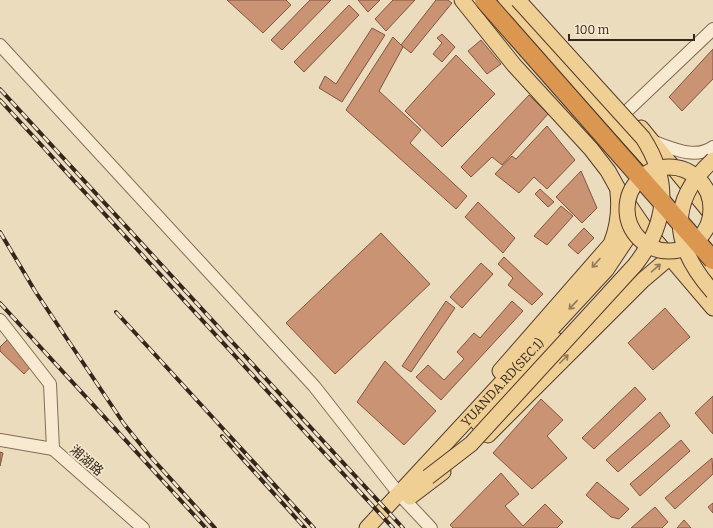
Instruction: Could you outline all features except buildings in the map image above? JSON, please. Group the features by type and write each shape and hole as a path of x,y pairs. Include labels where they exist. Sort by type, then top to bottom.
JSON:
{"highway":[{"path":"484,0 713,260"},
{"path":"496,0 713,244"}],"main road":[{"path":"462,0 481,18 635,184"},
{"path":"506,0 657,169"},
{"path":"428,477 471,444 635,266 650,244 655,234 660,217 663,193 660,175 654,156 643,138 518,0"},
{"path":"528,0 712,208"},
{"path":"481,18 514,65 591,149 608,171 644,228 713,308"},
{"path":"713,160 692,182 684,199 681,211 682,239 684,248 691,264 713,292"},
{"path":"688,172 713,164"},
{"path":"672,167 688,172 702,183 712,208 711,220 702,235 689,246 672,251 654,249 645,245 632,231 629,224 626,207 635,184 644,175 657,169 672,167"},
{"path":"447,441 483,391 523,343 597,263 611,244 616,232 619,216 618,189"},
{"name":"YUANDA.RD(SEC.1)","path":"381,528 447,441 606,270 632,231"},
{"path":"689,246 713,274"},
{"name":"YUANDA.RD(SEC.1)","path":"367,528 428,477 617,275 654,249"},
{"path":"405,497 478,445 643,280 670,257"}],"street":[{"path":"627,112 713,28"},
{"path":"0,45 314,386 431,528"},
{"path":"654,142 678,151 694,153 708,150 713,147"},
{"path":"0,320 50,384 53,449"},
{"name":"湘湖路","path":"0,440 53,449 143,528"}],"railway":[{"path":"0,89 403,528"},
{"path":"0,100 393,528"},
{"path":"0,232 35,291 124,424 149,455 215,528"},
{"path":"0,303 206,528"},
{"path":"116,312 314,528"},
{"path":"222,436 305,528"}]}
